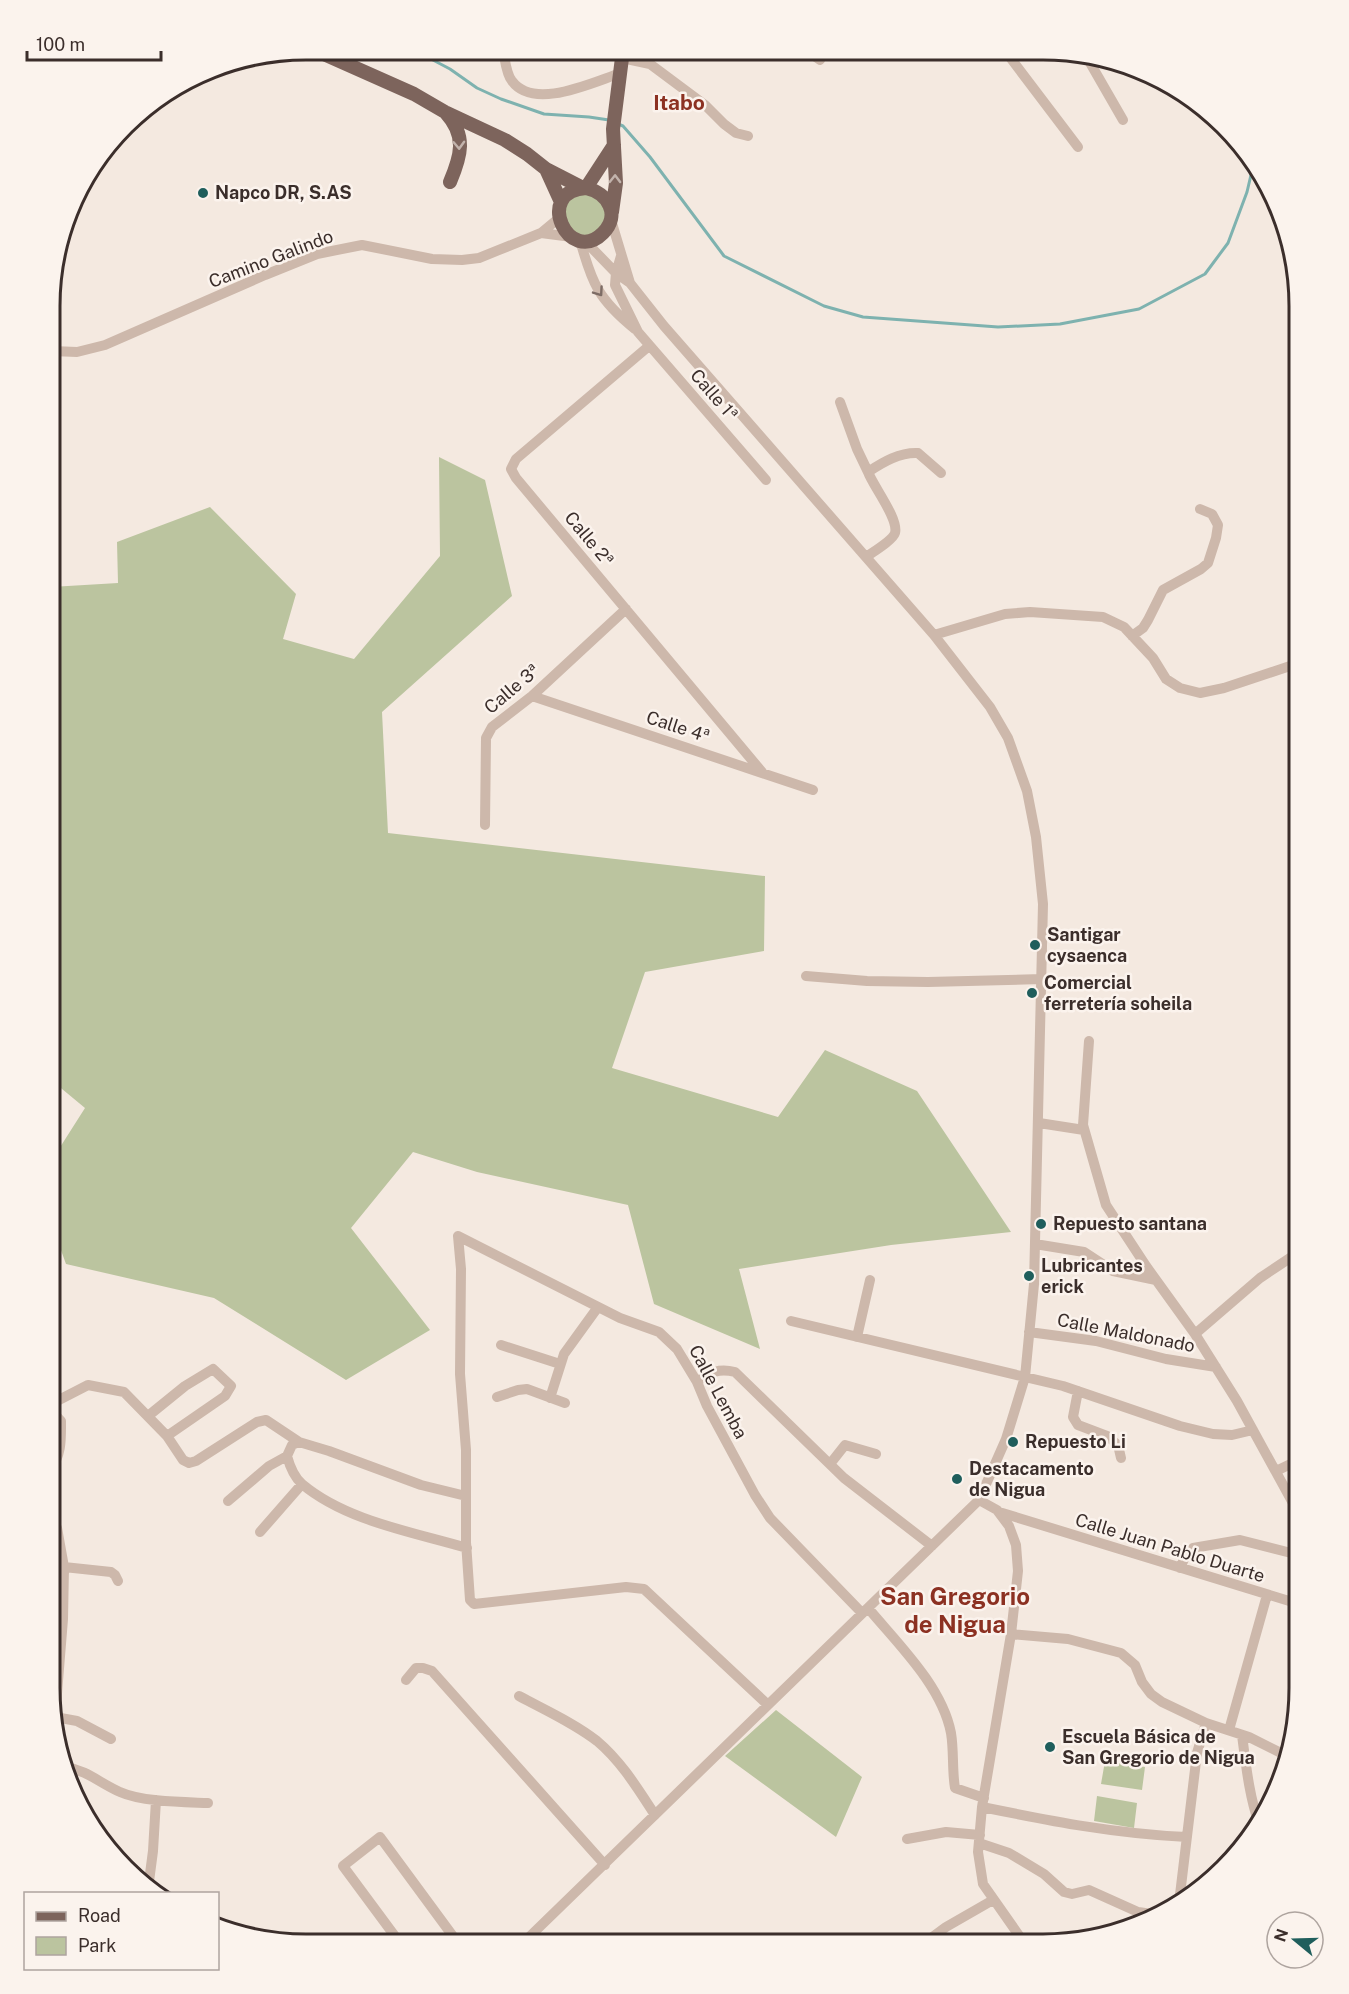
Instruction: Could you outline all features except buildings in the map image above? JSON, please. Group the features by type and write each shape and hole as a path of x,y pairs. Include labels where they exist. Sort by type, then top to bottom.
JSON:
{"main road":[{"path":"338,60 414,94 445,112 514,145 546,169 584,188 596,190 604,195 609,204 611,216"},
{"path":"546,169 561,202 559,218 562,228 579,239 598,237 608,226 616,183 613,129 622,60"},
{"path":"445,112 456,123 460,145 459,158 450,182"},
{"path":"561,202 574,190 584,188 614,145"}],"street":[{"path":"505,60 510,80 521,89 534,94 570,90 621,73"},
{"path":"639,60 650,64 705,105 736,133 748,136"},
{"path":"1012,60 1078,147"},
{"path":"1090,65 1123,120"},
{"path":"611,216 630,283"},
{"name":"Camino Galindo","path":"60,351 77,352 105,345 265,275 327,252 362,245 408,253 432,260 478,258 541,234 559,218"},
{"name":"Camino Galindo","path":"541,234 579,239"},
{"path":"532,1934 979,1500 1006,1439 1024,1377 1034,1284 1039,1123 1043,903 1041,873 1027,791 1008,738 990,706 934,635 630,283 579,239"},
{"name":"Calle 1ª","path":"579,239 588,271 599,293 618,316 638,332"},
{"name":"Calle 1ª","path":"621,256 616,273 616,289 638,332 766,480"},
{"name":"Calle 2ª","path":"649,346 516,459 511,469 516,478 762,772"},
{"path":"840,402 857,449 895,523 895,533 892,538 866,557"},
{"path":"868,472 895,457 918,453 941,473"},
{"path":"1132,636 1143,628 1163,590 1208,563 1218,525 1212,514 1200,509"},
{"name":"Calle 3ª","path":"484,825 486,738 492,727 532,696 626,609"},
{"path":"934,635 1005,614 1030,612 1103,617 1124,627 1153,658 1166,679 1180,688 1200,693 1224,688 1289,666"},
{"name":"Calle 4ª","path":"532,696 813,790"},
{"path":"806,975 867,981 1042,979"},
{"path":"1089,1041 1083,1125 1106,1205 1216,1367 1289,1495"},
{"path":"1039,1123 1084,1130"},
{"name":"Calle Lemba","path":"466,1496 466,1450 460,1374 461,1269 458,1236 621,1318 659,1332 677,1349 697,1382 707,1406 755,1495 770,1518 865,1611 931,1684 951,1733 955,1788 983,1802"},
{"path":"1035,1244 1084,1252 1113,1270 1156,1280"},
{"path":"1195,1334 1260,1278 1289,1259"},
{"path":"857,1337 870,1280"},
{"path":"550,1398 564,1354 598,1306"},
{"path":"791,1321 1078,1391 1180,1426 1213,1434 1232,1435 1253,1430"},
{"name":"Calle Maldonado","path":"1029,1332 1096,1341 1167,1359 1216,1367"},
{"path":"501,1345 560,1364"},
{"path":"147,1416 185,1386 213,1369 231,1386 225,1396 166,1436"},
{"path":"697,1382 709,1372 724,1369 735,1372 844,1478 932,1546"},
{"path":"60,1399 88,1385 124,1392 166,1436 183,1460 189,1463 196,1461 257,1422 266,1420 299,1442 421,1485 466,1496 470,1600 474,1604 626,1587 644,1589 767,1704"},
{"path":"497,1397 518,1389 527,1389 564,1403"},
{"path":"1078,1391 1073,1417 1077,1425 1107,1436 1118,1445 1121,1458"},
{"path":"60,1420 60,1450"},
{"path":"228,1501 269,1466 287,1456 292,1445 299,1442"},
{"path":"830,1464 845,1445 876,1454"},
{"path":"287,1456 291,1471 302,1484 355,1515 467,1548"},
{"path":"1276,1471 1289,1465"},
{"path":"260,1532 302,1484"},
{"name":"Calle Juan Pablo Duarte","path":"979,1500 998,1511 1289,1601"},
{"path":"998,1511 1009,1526 1016,1545 1018,1571 1011,1634 983,1802 978,1852 983,1884 1018,1934"},
{"path":"1180,1568 1186,1555 1193,1548 1240,1540 1289,1552"},
{"path":"60,1546 64,1570 60,1661"},
{"path":"60,1572 111,1572 118,1581"},
{"path":"1229,1730 1268,1595"},
{"path":"1011,1634 1068,1639 1121,1653 1135,1665 1142,1682 1151,1694 1162,1702 1281,1753"},
{"path":"406,1680 417,1668 432,1671 605,1865"},
{"path":"519,1696 570,1723 597,1741 623,1768 655,1815"},
{"path":"62,1719 77,1721 111,1739"},
{"path":"1180,1893 1197,1753 1206,1723"},
{"path":"1242,1735 1255,1813"},
{"path":"74,1770 89,1774 121,1793 156,1800 208,1803"},
{"path":"150,1878 156,1800"},
{"path":"983,1802 1097,1829 1142,1835 1187,1837"},
{"path":"907,1839 946,1832 979,1839 1009,1853 1044,1874 1064,1892 1072,1894 1089,1890 1143,1913"},
{"path":"393,1934 343,1866 380,1837 451,1934"},
{"path":"937,1934 993,1900"}],"green space":[{"path":"577,193 600,196 608,218 594,236 573,234 562,209"},
{"path":"439,457 485,480 512,596 382,712 388,833 765,876 764,951 645,972 612,1068 778,1117 825,1050 917,1091 1011,1232 891,1245 739,1269 760,1349 654,1304 628,1205 477,1172 413,1152 351,1228 430,1330 346,1380 214,1298 66,1264 60,1248 60,1147 85,1108 60,1087 60,586 118,583 117,542 210,507 296,594 283,639 354,659 440,556"},
{"path":"776,1710 862,1777 836,1837 725,1756"},
{"path":"1105,1761 1145,1767 1142,1790 1101,1784"},
{"path":"1097,1796 1137,1803 1134,1828 1094,1821"}],"waterway":[{"path":"433,60 477,88 544,114 609,120"},
{"path":"618,124 623,126 650,157 724,256 824,306 863,317 998,327 1060,324 1139,309 1205,274 1228,243 1251,174"}],"place":[{"name":"Napco DR, S.AS","path":"203,193"},
{"name":"Santigar cysaenca","path":"1035,945"},
{"name":"Comercial ferretería soheila","path":"1032,993"},
{"name":"Repuesto santana","path":"1041,1224"},
{"name":"Lubricantes erick","path":"1029,1276"},
{"name":"Repuesto Li","path":"1013,1442"},
{"name":"Destacamento de Nigua","path":"957,1479"},
{"name":"Escuela Básica de San Gregorio de Nigua","path":"1050,1747"}],"district":[{"name":"Itabo","path":"679,103"},
{"name":"San Gregorio de Nigua","path":"955,1611"}]}
